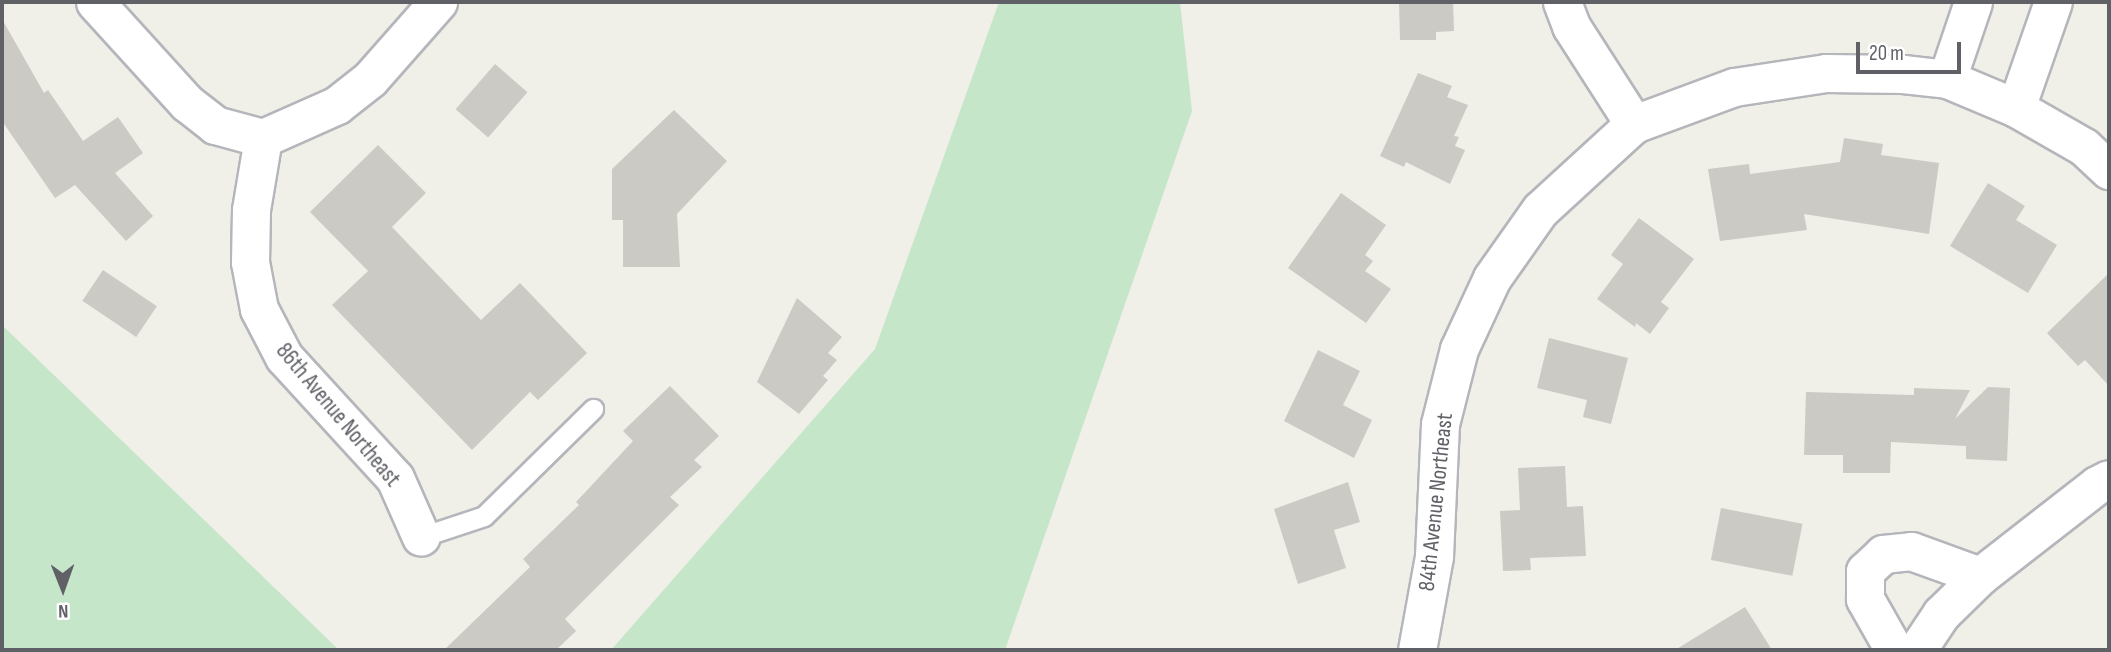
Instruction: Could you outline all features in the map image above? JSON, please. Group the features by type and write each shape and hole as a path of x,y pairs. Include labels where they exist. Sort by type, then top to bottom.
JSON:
{"street":[{"path":"95,2 187,103 215,125 262,138 337,105 370,79 438,2"},
{"path":"1562,2 1571,26 1634,124 1734,86 1826,73 1903,74 1947,79 2015,108 2084,148 2109,170"},
{"path":"1947,79 1973,2"},
{"path":"2015,108 2053,2"},
{"name":"84th Avenue Northeast","path":"1417,650 1434,556 1440,424 1459,349 1492,278 1539,209 1634,124"},
{"name":"86th Avenue Northeast","path":"262,138 251,210 250,249 259,309 284,357 395,478 421,537"},
{"path":"1917,650 1941,614 1980,576 2097,485 2109,479"},
{"path":"1894,650 1865,599 1864,571 1883,554 1911,551 1980,576"}],"lane":[{"path":"421,537 484,516 593,409"}],"green space":[{"path":"999,2 1180,2 1192,111 1005,650 611,650 875,349"},
{"path":"2,325 339,650 2,650"}],"building":[{"path":"1399,2 1453,2 1454,31 1436,32 1436,40 1400,40"},
{"path":"2,19 44,93 48,90 83,141 118,117 143,153 115,173 153,216 126,241 75,185 55,198 2,121"},
{"path":"495,64 527,92 488,137 456,109"},
{"path":"1418,73 1452,86 1447,97 1468,105 1454,136 1459,137 1455,146 1465,150 1450,184 1406,162 1404,167 1380,156"},
{"path":"674,110 727,161 677,214 680,267 623,267 623,220 612,220 612,169"},
{"path":"1844,138 1883,144 1881,155 1939,163 1929,234 1804,214 1807,230 1720,241 1708,169 1749,164 1750,174 1840,162"},
{"path":"378,145 426,193 392,227 481,320 520,283 587,353 538,400 530,392 472,450 332,305 368,271 310,212"},
{"path":"1988,183 2025,206 2016,220 2057,245 2028,293 1950,246"},
{"path":"1341,193 1386,225 1365,255 1373,261 1365,271 1391,289 1366,323 1288,268"},
{"path":"1639,218 1694,259 1661,302 1669,308 1650,334 1636,323 1635,327 1597,299 1623,264 1611,255"},
{"path":"103,270 157,306 136,337 82,301"},
{"path":"2109,273 2109,386 2085,360 2078,366 2047,333"},
{"path":"797,298 842,337 828,353 837,360 823,376 828,380 799,414 757,382"},
{"path":"1549,338 1628,358 1611,424 1583,417 1587,400 1537,388"},
{"path":"1318,350 1360,371 1343,405 1372,420 1354,458 1284,421"},
{"path":"670,386 719,436 694,460 702,467 670,497 679,505 565,619 576,631 556,650 444,650 530,567 523,559 579,505 576,502 633,441 623,431"},
{"path":"1988,387 2010,388 2007,461 1966,459 1966,446 1891,442 1890,473 1843,473 1843,455 1804,455 1806,392 1914,395 1914,388 1970,390 1955,419"},
{"path":"1565,466 1567,507 1583,506 1586,556 1530,558 1531,570 1503,571 1500,511 1520,510 1518,468"},
{"path":"1348,482 1360,522 1334,530 1346,568 1298,584 1274,509"},
{"path":"1721,508 1802,524 1792,576 1711,560"},
{"path":"1745,607 1772,650 1675,650"}]}
